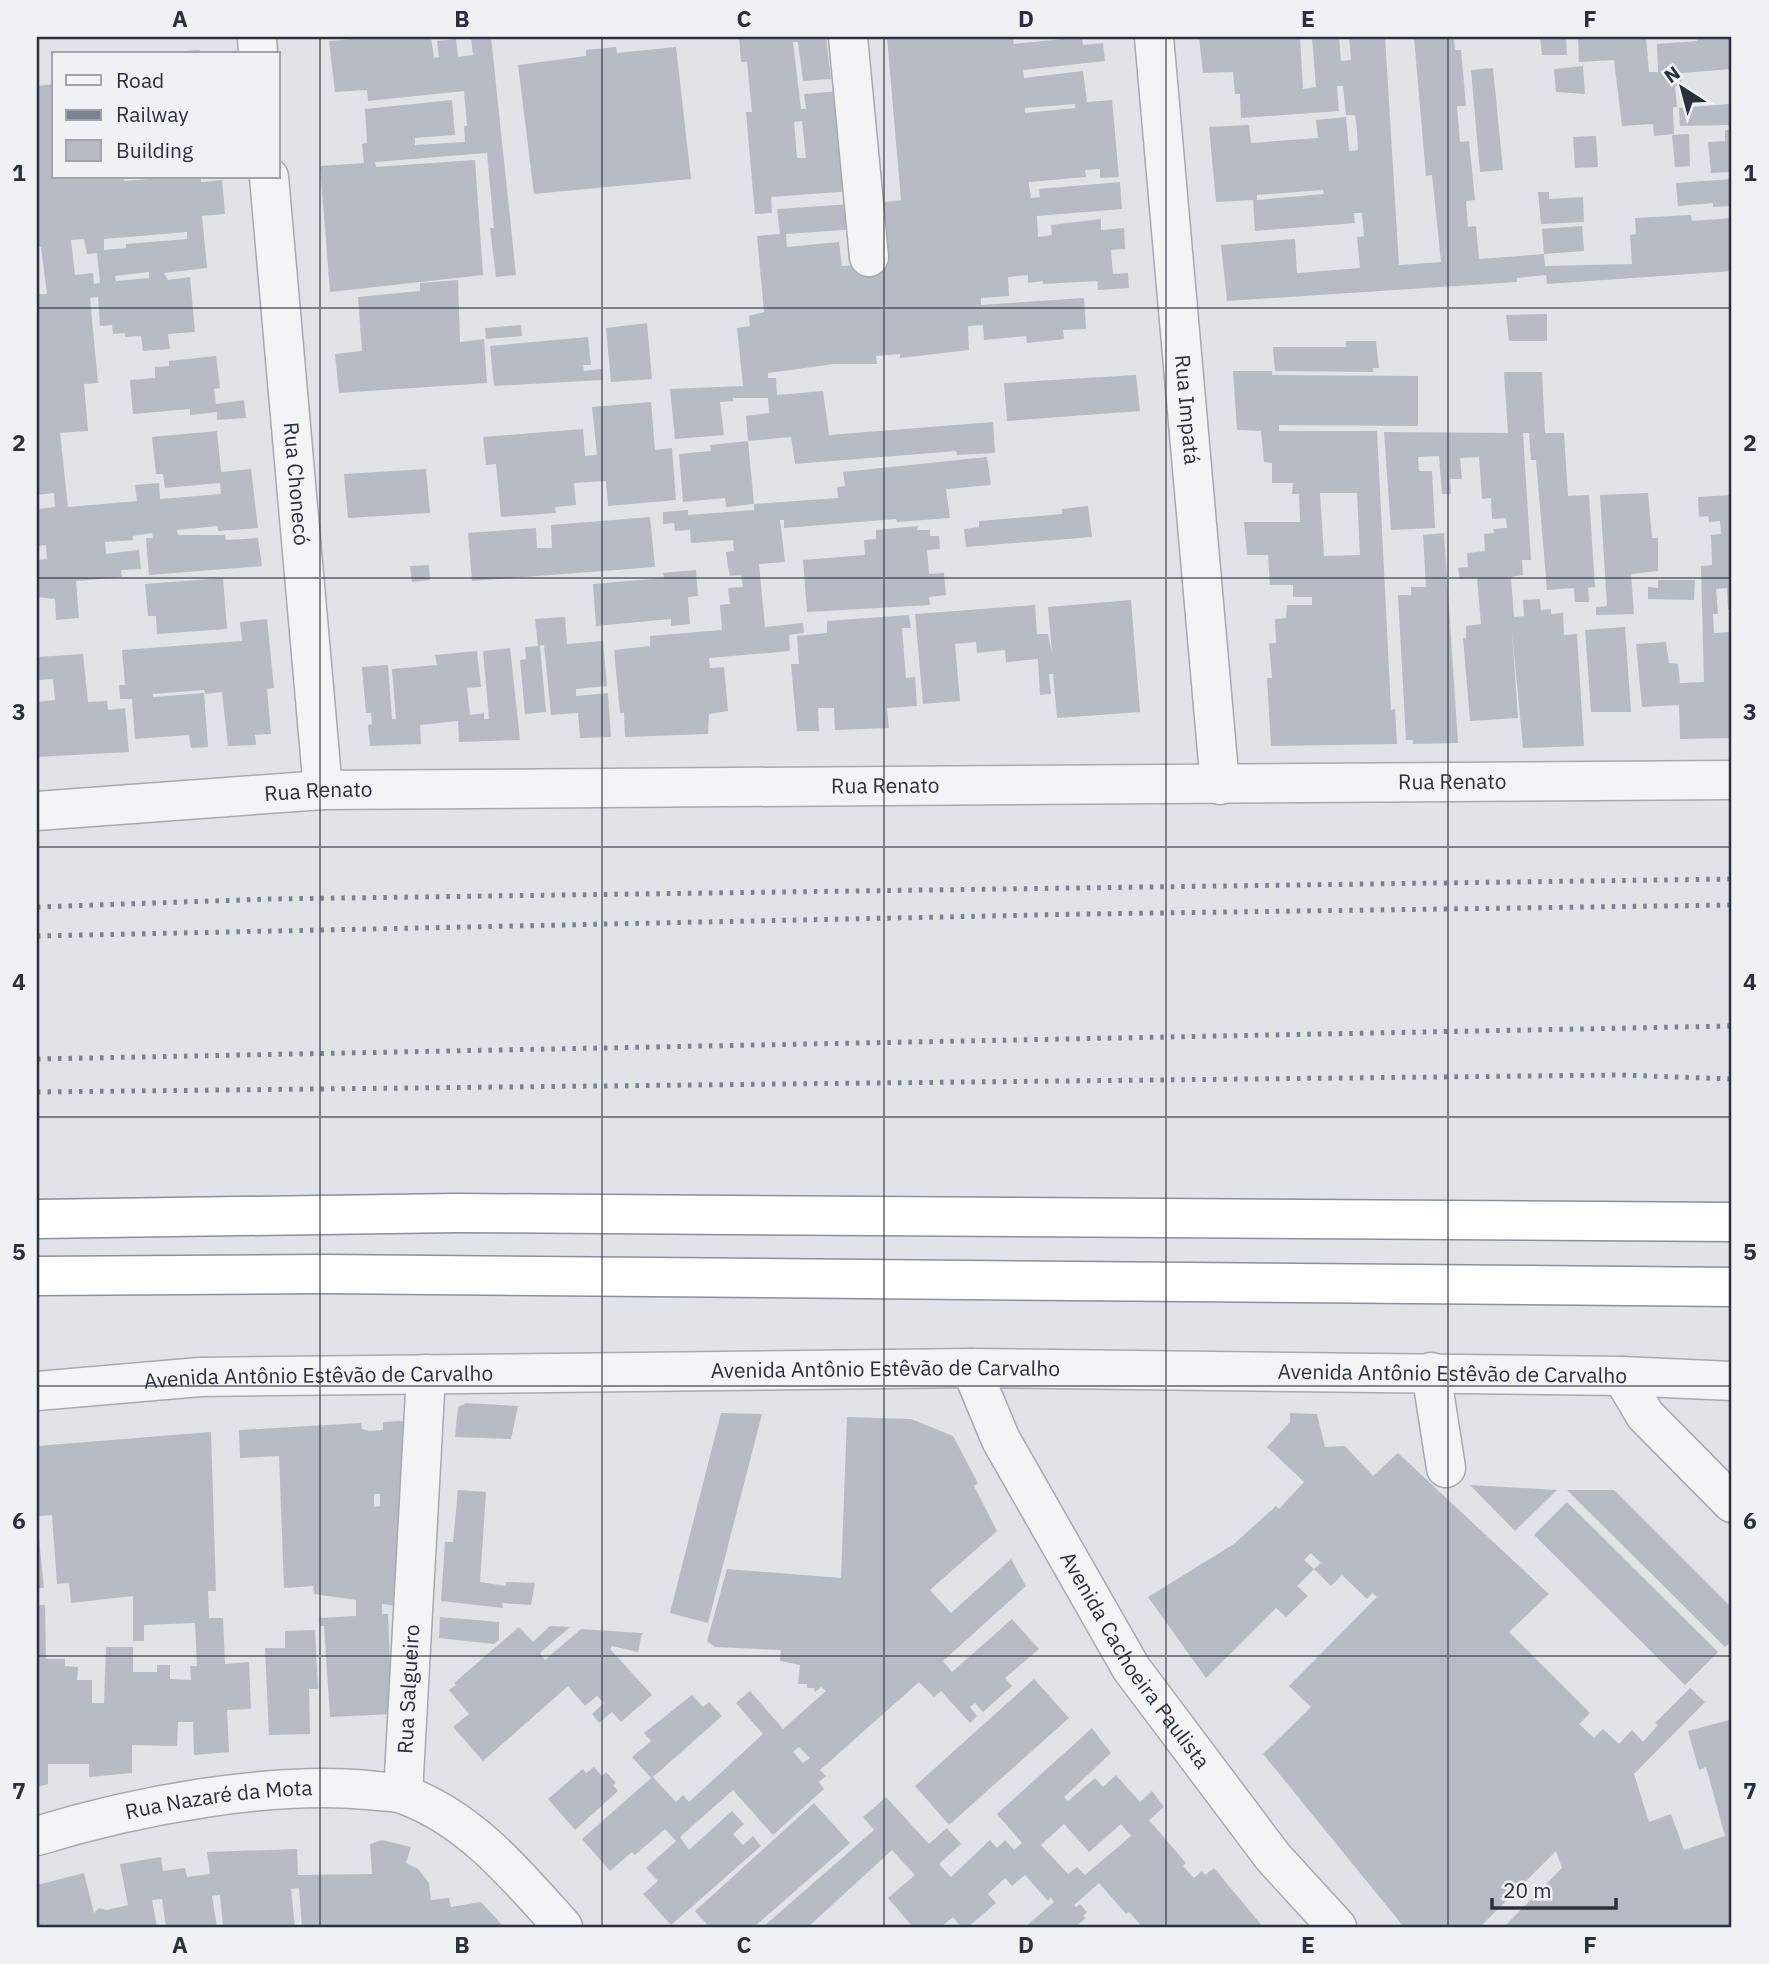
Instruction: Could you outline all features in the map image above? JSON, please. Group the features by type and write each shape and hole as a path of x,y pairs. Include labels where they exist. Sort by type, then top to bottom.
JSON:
{"highway":[{"path":"37,1219 457,1213 1732,1222"},
{"path":"37,1276 379,1275 1732,1287"}],"street":[{"path":"848,37 869,257"},
{"name":"Rua Impatá","path":"1154,37 1220,785"},
{"name":"Rua Chonecó","path":"269,178 323,790"},
{"name":"Rua Renato","path":"37,811 323,790 1732,780"},
{"name":"Avenida Antônio Estêvão de Carvalho","path":"37,1391 200,1377 971,1368 1622,1376 1732,1381"},
{"name":"Avenida Cachoeira Paulista","path":"971,1368 1001,1440 1131,1668 1273,1857 1337,1927"},
{"path":"1431,1373 1446,1468"},
{"name":"Rua Salgueiro","path":"404,1794 426,1374"},
{"path":"1622,1376 1645,1415 1732,1503"},
{"name":"Rua Nazaré da Mota","path":"37,1836 194,1800 325,1786 404,1794"},
{"path":"404,1794 458,1822 507,1865 563,1927"}],"building":[{"path":"376,37 431,37 434,58 439,57 437,41 456,39 458,57 473,55 471,37 491,37 516,275 496,277 490,228 494,228 487,153 375,162 376,167 475,160 483,275 330,292 320,166 364,163 362,144 367,143 365,109 452,100 455,135 415,138 415,145 465,142 464,126 467,126 464,91 368,101 367,90 335,92 329,41"},
{"path":"739,37 826,37 831,79 803,81 798,42 793,42 801,109 806,109 804,94 841,91 852,191 771,197 772,213 755,214 746,112 752,112 747,62 741,62","holes":["802,121 806,158 797,158 794,122"]},
{"path":"887,37 1013,37 1014,44 1082,37 1083,45 1103,43 1105,61 1023,70 1024,78 1083,71 1087,102 1112,100 1119,177 1100,178 1100,169 1085,170 1086,177 1029,182 1029,185 1031,198 1040,197 1039,189 1120,182 1122,209 1037,216 1038,237 1052,235 1051,225 1101,219 1101,230 1124,228 1125,249 1111,250 1113,274 1128,273 1129,288 1098,290 1097,281 1043,284 1043,281 1028,283 1028,275 1008,277 1009,296 981,298 981,305 1084,298 1086,329 1063,330 1064,339 1027,343 1026,336 984,340 983,325 968,326 969,350 900,358 900,354 876,356 877,364 834,364 768,373 768,378 776,378 777,395 823,391 829,435 993,422 995,453 957,455 956,451 795,464 791,437 748,441 746,416 769,413 768,398 733,398 733,401 720,402 724,435 675,439 670,389 743,386 737,328 750,326 749,316 764,312 757,236 780,234 777,209 853,204 856,229 786,234 787,247 839,242 842,266 882,263 877,203 901,200","holes":["1075,104 1075,108 1025,113 1025,108"]},
{"path":"1199,37 1300,37 1303,89 1316,87 1312,37 1339,37 1341,61 1351,60 1349,37 1385,37 1399,265 1441,262 1432,175 1426,176 1414,37 1454,37 1455,50 1461,50 1466,106 1457,106 1460,142 1469,141 1475,200 1466,201 1468,227 1476,226 1479,259 1544,254 1545,266 1632,264 1630,235 1636,234 1635,218 1691,215 1692,221 1732,218 1732,271 1547,284 1546,275 1517,278 1517,282 1227,301 1221,245 1295,239 1297,273 1360,268 1357,237 1364,236 1362,213 1354,213 1355,223 1255,231 1253,200 1216,202 1209,127 1249,125 1251,143 1318,138 1316,120 1346,117 1349,151 1358,150 1357,130 1355,115 1346,115 1343,86 1337,86 1339,111 1241,118 1240,94 1235,94 1233,72 1203,73","holes":["1323,190 1324,194 1257,200 1257,195"]},
{"path":"1540,37 1566,37 1567,55 1542,55"},
{"path":"1578,37 1646,37 1649,72 1658,72 1657,44 1697,41 1696,37 1732,37 1732,69 1681,73 1682,85 1675,86 1677,107 1673,107 1674,134 1654,136 1653,124 1622,126 1614,60 1579,62"},
{"path":"616,47 617,53 676,47 691,179 534,194 518,65 586,56 586,50"},
{"path":"1583,66 1585,94 1556,92 1554,69"},
{"path":"1493,68 1503,170 1480,172 1471,70"},
{"path":"52,84 52,178 124,178 124,181 201,178 201,182 222,180 225,214 202,216 207,268 164,273 168,280 190,277 195,332 168,334 170,349 143,351 141,336 125,337 125,333 113,334 112,325 100,326 98,297 90,298 98,383 84,384 88,431 60,433 68,507 137,501 135,485 159,483 160,499 221,494 220,483 165,488 163,474 156,474 152,437 217,431 221,472 251,469 258,528 218,531 218,526 177,530 178,535 225,535 226,540 258,538 262,566 149,575 146,538 153,538 152,533 133,536 133,540 105,542 106,554 139,550 141,569 121,570 122,577 76,581 79,618 56,620 55,599 37,597 37,560 47,559 46,545 37,546 37,509 55,507 54,493 37,495 37,294 47,294 41,247 37,247 37,86","holes":["187,232 187,239 126,244 126,248 104,250 104,239","84,239 87,254 97,253 100,283 94,284 93,273 75,275 71,240","149,272 149,278 116,281 115,276"]},
{"path":"1732,87 1732,125 1680,126 1679,108 1730,104 1729,88"},
{"path":"1725,130 1732,130 1732,172 1711,173 1708,142 1725,141"},
{"path":"1689,134 1690,166 1675,167 1672,135"},
{"path":"1596,136 1598,167 1575,168 1573,137"},
{"path":"1732,179 1732,206 1713,207 1713,203 1678,206 1676,183"},
{"path":"1538,192 1549,192 1549,199 1583,197 1584,222 1541,224"},
{"path":"1582,226 1584,251 1544,254 1542,229"},
{"path":"458,280 460,342 484,339 487,383 339,393 335,354 362,351 358,297 420,291 420,283"},
{"path":"1547,314 1547,341 1509,341 1506,315"},
{"path":"647,323 652,379 611,382 606,328"},
{"path":"521,325 522,336 486,339 485,328"},
{"path":"588,337 591,365 583,365 584,371 602,369 603,380 494,386 490,346"},
{"path":"1346,341 1376,341 1379,368 1373,368 1373,372 1275,371 1273,347 1346,347"},
{"path":"216,356 220,388 214,389 216,404 244,400 246,418 217,420 217,412 190,415 190,409 133,414 130,380 155,378 155,367 169,366 169,361"},
{"path":"1233,371 1272,371 1272,375 1418,376 1418,426 1279,425 1279,431 1377,431 1391,710 1395,709 1397,744 1271,746 1267,678 1272,678 1269,643 1276,643 1275,619 1286,618 1287,605 1312,605 1312,597 1293,597 1293,585 1270,585 1268,555 1247,555 1244,522 1300,522 1299,494 1292,494 1293,483 1272,483 1272,463 1264,462 1261,431 1237,430","holes":["1320,493 1357,493 1360,555 1324,556"]},
{"path":"1504,372 1542,372 1545,433 1564,433 1568,496 1589,495 1595,587 1588,588 1589,602 1575,602 1574,588 1547,590 1536,460 1531,460 1529,433 1523,433 1531,560 1522,560 1523,575 1511,577 1514,617 1524,616 1523,600 1540,599 1541,610 1551,609 1551,614 1563,613 1564,635 1577,634 1584,746 1523,748 1512,632 1518,718 1470,721 1463,638 1466,638 1466,626 1481,624 1477,578 1460,579 1458,568 1468,567 1467,553 1485,551 1484,534 1494,533 1493,529 1507,528 1506,518 1492,519 1491,498 1482,499 1479,457 1460,458 1462,479 1450,479 1451,494 1442,494 1439,456 1418,457 1419,471 1432,471 1435,528 1391,530 1384,432 1508,433"},
{"path":"1136,375 1140,411 1007,421 1004,383"},
{"path":"651,402 655,450 672,448 676,500 608,506 606,481 574,483 576,505 555,507 556,513 501,517 496,464 486,465 483,437 583,429 585,456 597,455 592,407"},
{"path":"748,441 754,504 726,507 725,498 683,502 679,454 711,451 710,445"},
{"path":"987,457 991,485 946,489 950,518 897,522 896,519 784,528 784,520 780,520 785,562 759,564 765,627 803,623 804,633 789,635 790,651 709,658 710,668 724,667 728,711 709,714 708,734 625,737 614,650 650,646 650,636 722,630 720,605 730,604 728,588 743,587 741,575 730,576 728,567 726,552 734,551 733,540 691,543 690,530 675,531 674,523 663,524 663,512 688,510 688,515 754,510 754,504 838,498 837,487 845,486 843,472"},
{"path":"426,469 430,513 348,518 344,474"},
{"path":"1648,493 1652,538 1658,538 1658,571 1631,574 1634,614 1596,615 1596,607 1607,606 1600,495"},
{"path":"1732,495 1732,609 1728,609 1727,588 1716,589 1718,614 1713,614 1714,633 1732,632 1732,738 1680,739 1679,705 1642,707 1636,644 1666,642 1669,663 1678,664 1680,683 1704,682 1701,566 1712,565 1711,535 1721,534 1720,521 1709,522 1708,516 1699,517 1698,497"},
{"path":"1088,506 1092,537 966,547 964,529 979,527 979,521 1062,514 1062,509"},
{"path":"650,517 655,567 472,581 468,533 536,528 537,548 552,548 551,525"},
{"path":"918,526 917,530 930,530 930,536 939,536 940,549 927,550 929,574 944,573 946,595 929,597 930,605 807,612 803,560 865,555 864,540 876,539 876,530"},
{"path":"1444,533 1458,743 1413,744 1413,740 1406,740 1398,595 1411,595 1411,587 1426,587 1423,535"},
{"path":"429,565 430,580 412,582 410,566"},
{"path":"696,570 698,596 688,597 690,624 671,626 671,619 596,626 593,584 664,578 663,573"},
{"path":"223,578 227,629 157,634 156,616 148,616 145,584"},
{"path":"1658,580 1695,580 1694,600 1648,599 1648,587 1658,588"},
{"path":"1131,600 1140,712 1057,718 1053,674 1049,674 1051,694 1040,695 1038,659 1006,662 1005,650 977,653 976,642 955,644 960,701 923,704 915,614 1035,605 1037,634 1048,634 1052,653 1048,607"},
{"path":"909,615 911,628 902,628 906,678 915,677 917,706 887,708 889,728 835,730 834,708 818,708 819,731 797,731 791,664 799,664 797,636 827,633 827,621"},
{"path":"565,617 567,644 603,641 607,686 576,689 576,696 608,693 611,737 580,738 578,713 551,715 544,645 538,646 535,619"},
{"path":"267,619 274,688 267,689 271,734 255,735 256,745 228,746 222,692 205,694 204,690 153,694 153,697 204,693 208,747 191,748 189,735 135,739 132,699 120,699 119,685 125,685 122,650 242,641 240,622"},
{"path":"1625,627 1631,712 1591,712 1585,630"},
{"path":"540,646 546,712 525,714 520,660 526,659 525,647"},
{"path":"510,648 520,740 459,742 458,721 420,725 421,744 370,746 368,725 372,724 371,713 366,713 362,667 388,665 392,719 396,719 392,669 437,665 435,655 477,651 481,687 467,688 470,715 484,713 484,719 489,719 483,651"},
{"path":"83,654 88,702 107,701 108,710 125,708 129,752 37,757 37,702 55,700 53,679 37,680 37,657"},
{"path":"466,1403 518,1406 511,1439 455,1437 458,1407"},
{"path":"721,1413 762,1414 708,1623 670,1613"},
{"path":"1290,1413 1317,1414 1325,1447 1345,1446 1373,1476 1398,1453 1549,1594 1509,1632 1590,1713 1579,1724 1594,1738 1603,1729 1619,1744 1632,1730 1643,1742 1658,1725 1655,1723 1690,1688 1705,1702 1634,1774 1649,1822 1671,1814 1684,1850 1725,1836 1706,1767 1699,1770 1688,1731 1729,1720 1732,1734 1732,1927 1504,1927 1562,1868 1556,1851 1480,1927 1404,1927 1263,1754 1311,1707 1289,1686 1377,1597 1372,1593 1367,1599 1342,1575 1331,1586 1314,1569 1297,1586 1308,1596 1286,1617 1276,1608 1206,1678 1148,1597 1234,1544 1276,1506 1279,1509 1304,1482 1267,1447 1290,1422","holes":["1311,1553 1321,1563 1314,1569 1304,1560"]},
{"path":"847,1417 911,1419 953,1436 978,1483 974,1486 997,1531 930,1590 951,1613 1011,1559 1026,1586 943,1661 952,1672 1012,1619 1039,1649 1005,1678 1012,1686 983,1712 975,1703 970,1707 977,1716 970,1723 941,1691 934,1697 919,1682 820,1770 826,1776 819,1782 824,1789 773,1835 733,1790 680,1837 689,1850 732,1811 744,1824 733,1834 743,1845 753,1836 761,1846 671,1925 643,1894 658,1881 646,1868 676,1841 665,1829 635,1855 632,1852 610,1871 582,1839 651,1778 632,1757 651,1741 644,1733 692,1695 703,1707 709,1702 722,1716 653,1777 676,1802 683,1795 689,1802 763,1734 736,1703 750,1691 783,1729 826,1691 821,1687 815,1692 814,1688 807,1688 807,1684 798,1684 800,1665 780,1661 781,1650 715,1647 707,1641 727,1569 841,1578","holes":["799,1747 810,1758 803,1763 793,1752"]},
{"path":"383,1422 405,1422 404,1607 382,1604 382,1614 388,1614 390,1663 399,1662 394,1714 330,1717 324,1626 320,1626 319,1618 356,1616 356,1600 314,1594 313,1586 284,1588 279,1456 240,1458 239,1430 361,1423 362,1429 369,1431 383,1430","holes":["374,1494 380,1494 380,1506 374,1507"]},
{"path":"211,1432 216,1591 208,1591 209,1618 223,1618 225,1664 249,1662 251,1709 227,1710 229,1752 194,1755 193,1722 178,1722 177,1746 132,1745 132,1773 89,1777 89,1764 48,1764 48,1784 37,1787 37,1605 45,1605 46,1659 65,1659 65,1666 78,1667 77,1680 92,1680 92,1703 104,1703 106,1647 133,1647 133,1672 157,1672 157,1665 170,1665 170,1679 191,1680 190,1666 197,1666 195,1623 144,1625 144,1641 133,1641 133,1596 71,1603 69,1583 57,1584 52,1515 37,1516 37,1446"},
{"path":"1470,1485 1557,1490 1515,1531"},
{"path":"458,1490 486,1492 480,1582 506,1586 506,1582 535,1583 531,1605 502,1603 503,1608 441,1601 445,1542 453,1542"},
{"path":"1567,1490 1614,1490 1732,1608 1732,1640 1725,1647"},
{"path":"1567,1502 1718,1652 1685,1685 1534,1535"},
{"path":"37,1519 44,1588 37,1588"},
{"path":"440,1617 499,1622 499,1640 494,1644 439,1638"},
{"path":"550,1626 570,1627 540,1653 545,1660 581,1629 642,1633 638,1652 612,1646 610,1649 652,1695 621,1722 612,1712 599,1723 592,1714 604,1703 597,1696 585,1706 568,1686 483,1761 453,1727 469,1714 449,1690 519,1627 533,1642"},
{"path":"315,1630 318,1689 309,1689 310,1734 269,1735 265,1648 285,1648 285,1631"},
{"path":"1034,1679 1069,1718 949,1825 915,1786"},
{"path":"1092,1728 1111,1753 1064,1797 1068,1801 1095,1778 1103,1787 1116,1775 1140,1802 1152,1791 1164,1807 1149,1820 1186,1863 1183,1866 1194,1878 1202,1871 1205,1875 1214,1868 1263,1927 1137,1927 1140,1924 1129,1912 1126,1914 1099,1883 1074,1905 1076,1907 1080,1904 1087,1912 1083,1916 1086,1918 1075,1927 1025,1927 1054,1902 1051,1897 1048,1901 1025,1875 1012,1886 1005,1878 988,1894 996,1903 968,1927 961,1927 953,1917 941,1927 913,1927 888,1898 915,1875 892,1850 808,1927 763,1927 874,1830 863,1817 886,1797 929,1844 947,1828 961,1844 939,1864 951,1877 990,1840 997,1848 1005,1840 1014,1850 1022,1843 997,1814","holes":["1064,1824 1089,1852 1121,1824 1131,1836 1085,1875 1077,1867 1068,1874 1041,1845"]},
{"path":"594,1767 602,1776 606,1772 616,1783 613,1785 618,1791 575,1830 548,1799 583,1769 586,1773"},
{"path":"814,1803 850,1843 754,1927 709,1927 695,1911"},
{"path":"382,1840 411,1847 406,1863 418,1869 429,1883 431,1900 449,1898 451,1907 481,1902 504,1927 302,1927 299,1888 291,1889 295,1927 223,1927 220,1895 212,1896 217,1927 166,1927 162,1899 152,1900 157,1927 37,1926 37,1885 84,1873 94,1913 99,1908 107,1910 128,1905 120,1864 161,1857 163,1871 185,1868 187,1877 210,1874 207,1852 297,1849 298,1875 372,1874 370,1844"}],"railway":[{"path":"37,907 270,899 1732,879"},
{"path":"37,936 1085,914 1732,905"},
{"path":"37,1059 1732,1026"},
{"path":"37,1092 1621,1075 1732,1079"}]}
